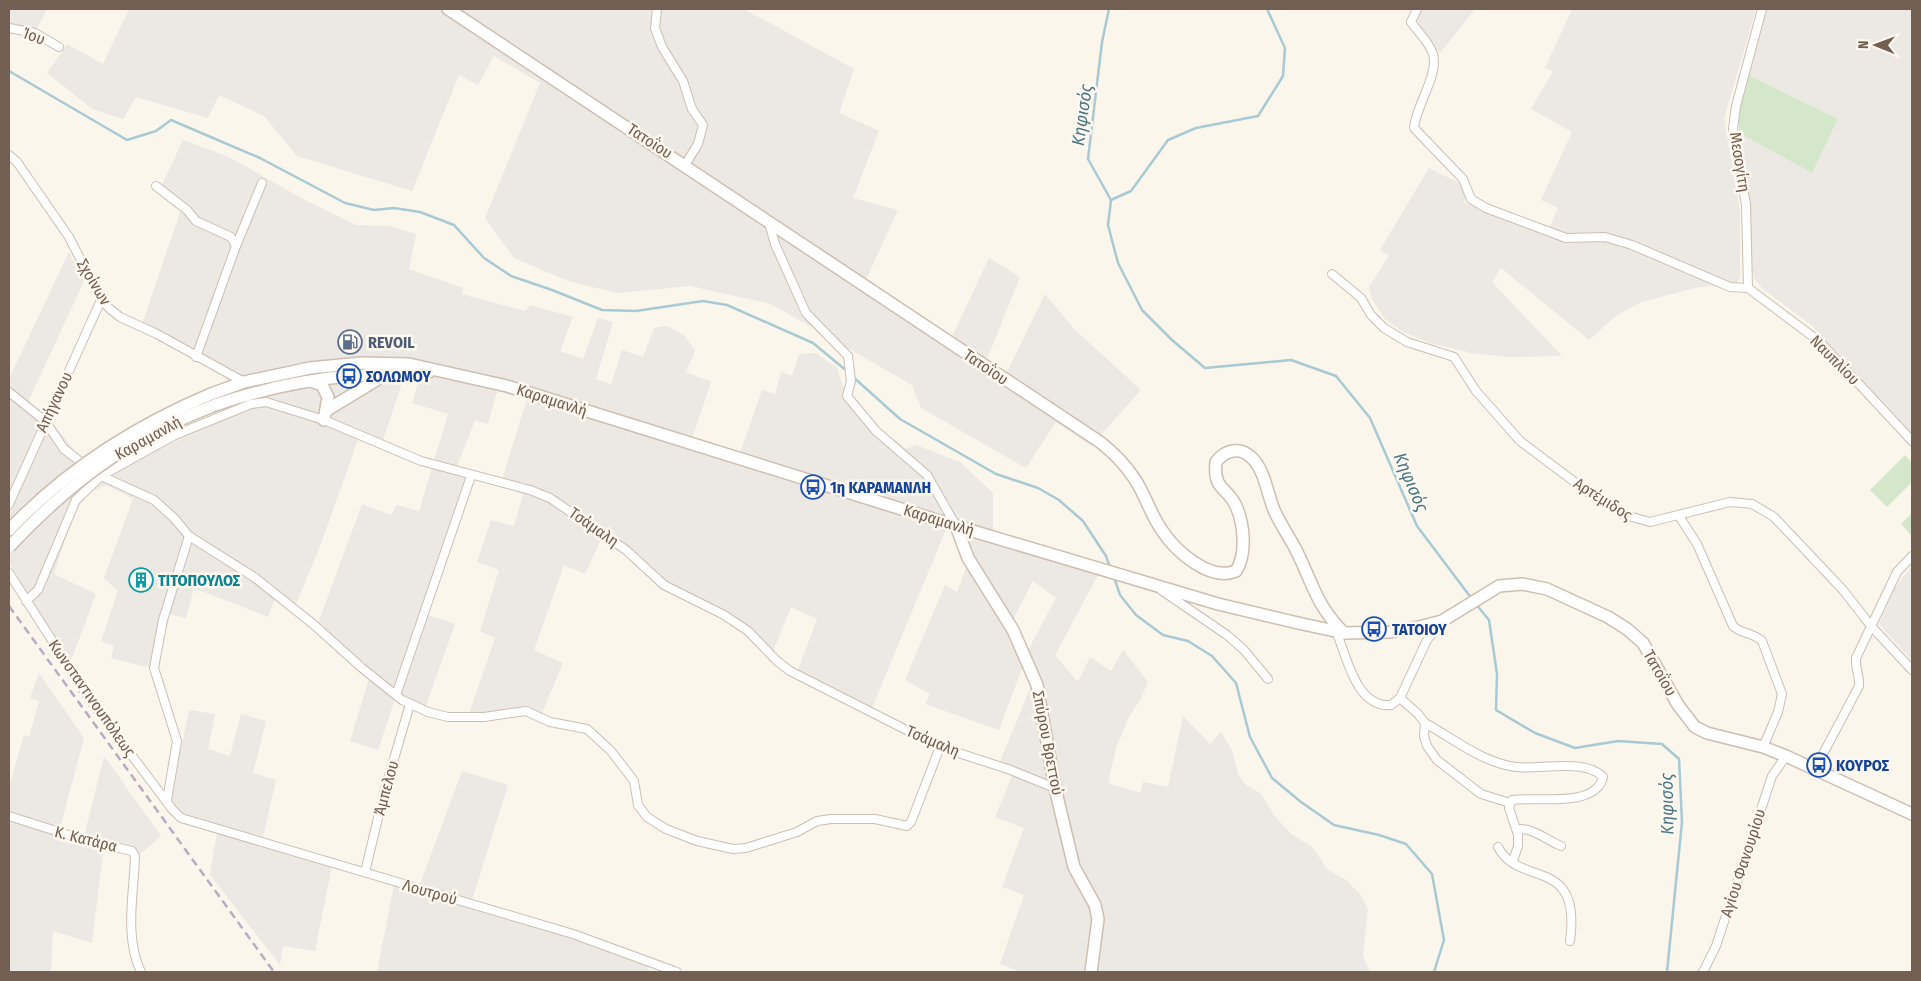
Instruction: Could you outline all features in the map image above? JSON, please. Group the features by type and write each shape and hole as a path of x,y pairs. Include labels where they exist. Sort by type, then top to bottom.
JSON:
{"main road":[{"name":"Τατοΐου","path":"448,9 1109,449 1118,456 1136,481 1160,529 1193,561 1216,574 1224,575 1236,571 1243,556 1243,545 1236,507 1217,481 1216,462 1226,452 1235,450 1245,452 1258,467 1274,510 1322,608 1337,632"},
{"name":"Καραμανλή","path":"9,547 53,504 120,453 157,430 244,382 310,368 361,363 409,364 434,371 465,375 507,386 956,526 1218,604 1337,632"},
{"name":"Καραμανλή","path":"9,530 104,449 166,413 213,400 309,381 409,375 434,371"},
{"path":"325,415 384,375"},
{"path":"309,381 316,382 326,390 328,403 325,415"},
{"name":"Σπύρου Βρεττού","path":"956,526 968,558 1013,630 1033,674 1039,694 1055,788 1074,866 1095,905 1098,919 1091,972"},
{"name":"Τατοΐου","path":"1337,632 1390,632 1442,621 1499,586 1514,583 1537,586 1608,617 1643,643 1678,705 1695,727 1707,733 1763,747 1786,756 1912,814"},
{"name":"Τατοΐου","path":"1314,592 1319,608 1337,632"},
{"path":"1298,623 1311,620 1319,608"}],"street":[{"path":"657,9 655,28 662,47 683,81 692,109 703,125 698,144 685,165"},
{"path":"1417,9 1411,22 1433,53 1434,69 1415,115 1414,128 1463,179 1471,199 1486,208 1556,235 1575,238 1606,237 1730,287 1748,288"},
{"name":"Μεσογίτη","path":"1748,288 1746,205 1733,129 1736,106 1762,9"},
{"name":"Ίου","path":"9,28 35,33 59,47"},
{"name":"Σχοίνων","path":"9,155 17,162 69,237 101,300 120,317 157,334 244,382"},
{"path":"196,357 236,246 262,183"},
{"path":"156,186 187,210 196,221 231,237 236,246"},
{"path":"770,223 775,244 806,313 848,356 851,381 847,396 876,431 927,475 956,526"},
{"name":"Αρτέμιδος","path":"1332,274 1361,298 1370,315 1384,328 1407,342 1454,358 1476,391 1509,430 1534,452 1596,498 1642,522 1679,516 1730,502 1752,504 1763,509 1843,590 1871,626 1912,670"},
{"name":"Ναυπλίου","path":"1748,288 1820,342 1912,441"},
{"name":"Απήγανου","path":"9,504 101,300"},
{"path":"9,392 45,421 58,441 74,457 101,476 154,500 174,518 189,536 254,577 313,624 362,668 410,704 448,717 484,717 526,711 550,722 587,729 597,736 624,766 634,781 638,805 647,817 666,830 725,849 746,848 797,832 817,821 831,818 875,819 907,826 912,822 940,747"},
{"name":"Τσάμαλη","path":"26,602 38,590 76,500 101,476 175,435 251,404 272,403 325,415 421,461 471,476 530,490 568,508 626,550 664,585 718,612 748,631 782,666 940,747 1008,769 1055,788"},
{"path":"396,695 471,476"},
{"path":"1679,516 1697,544 1733,626 1737,630 1755,635 1762,641 1782,694 1778,712 1763,747"},
{"path":"167,800 177,741 154,668 164,620 189,536"},
{"path":"1815,769 1854,699 1859,686 1860,678 1855,668 1856,658 1897,572 1912,556"},
{"name":"Κωνσταντινουπόλεως","path":"9,573 90,700 172,809 182,818"},
{"path":"1154,584 1227,635 1244,650 1268,679"},
{"path":"1337,632 1360,689 1367,698 1384,706 1391,705 1400,698 1428,640 1442,621"},
{"path":"1400,698 1426,723 1498,763 1516,767 1579,767 1598,772 1602,777 1600,785 1583,796 1557,800 1516,800 1510,803 1481,794 1437,760 1427,746 1424,736 1426,723"},
{"name":"Άμπελου","path":"365,872 384,793 410,704"},
{"name":"Αγίου Φανουρίου","path":"1703,972 1716,946 1772,776 1786,756"},
{"path":"1510,803 1510,813 1518,829 1518,846 1512,861"},
{"name":"Κ. Κατάρα","path":"9,816 78,838 132,851 135,856 131,917 133,948 141,972"},
{"name":"Λουτρού","path":"182,818 573,934 677,972"},
{"path":"1518,829 1532,830 1545,840 1561,846"},
{"path":"1498,847 1506,859 1550,878 1565,893 1569,900 1570,941"}],"shaded area":[{"path":"9,9 47,9 33,37 9,32"},
{"path":"129,9 744,9 854,69 839,113 879,131 853,198 898,210 864,284 952,337 989,258 1020,277 985,364 1006,374 1045,294 1074,329 1141,390 1091,446 1056,422 1026,468 921,408 912,385 771,304 690,286 617,293 568,281 514,258 485,218 540,83 494,56 478,85 459,75 412,191 297,156 264,116 219,95 208,118 136,97 123,119 92,109 47,73 67,44 103,64"},
{"path":"1420,9 1475,9 1440,53 1415,21"},
{"path":"1572,9 1756,9 1724,119 1740,211 1740,278 1736,284 1699,287 1641,302 1617,315 1589,340 1501,268 1492,282 1562,356 1507,357 1471,353 1429,343 1402,331 1385,319 1372,299 1369,287 1389,256 1380,250 1429,168 1470,188 1464,202 1547,234 1558,208 1541,200 1572,132 1531,109 1553,71 1545,68"},
{"path":"1765,9 1912,9 1912,434 1810,324 1764,290 1755,280 1750,266 1750,210 1739,133 1812,173 1838,119 1748,75"},
{"path":"183,140 227,156 307,201 356,225 390,226 416,234 409,269 463,288 462,294 525,311 530,305 573,317 560,351 583,359 598,318 613,322 596,379 611,384 622,350 643,357 654,328 667,326 685,336 695,351 686,372 711,382 689,447 737,462 762,390 775,394 781,372 792,376 799,354 816,353 837,368 843,387 881,429 906,449 916,445 960,462 993,493 993,530 1100,563 1098,575 1055,655 1078,682 1090,657 1111,671 1123,650 1148,682 1129,717 1116,748 1108,783 1140,793 1143,782 1168,787 1183,716 1210,744 1221,732 1232,750 1238,774 1246,785 1260,793 1274,815 1291,834 1312,847 1328,870 1346,880 1360,894 1368,909 1363,956 1370,972 1015,972 1016,970 1000,964 1024,895 1002,887 1024,828 995,817 1012,776 997,769 1032,684 1023,666 999,730 925,704 930,694 905,680 945,585 957,592 968,563 955,530 947,527 869,715 795,678 817,619 791,607 770,659 741,631 722,619 660,589 616,547 602,537 585,574 564,565 534,650 563,663 542,713 516,707 493,713 469,714 495,638 480,631 499,570 477,562 491,520 514,526 523,494 500,486 527,399 497,391 488,424 475,420 456,469 474,474 428,615 455,624 423,714 395,699 378,750 350,741 369,679 316,629 362,504 391,515 397,505 419,511 448,414 412,403 419,379 403,380 380,449 358,440 319,549 293,611 275,598 268,617 194,588 186,618 168,614 158,660 149,668 111,658 114,646 101,641 118,591 104,578 133,499 107,485 93,491 74,511 54,574 96,594 71,661 49,632 9,562 9,379 69,252 84,281 28,402 54,425 96,476 238,414 225,376 140,330 182,207 159,191","holes":["1033,581 1056,598 1028,650 1014,617"]},
{"path":"1912,566 1912,661 1879,624 1895,587"},
{"path":"39,673 84,738 57,840 82,846 104,756 161,836 139,855 103,852 92,943 53,931 51,972 9,972 9,787 24,735 29,737 39,701 30,698"},
{"path":"189,710 215,714 208,749 230,756 241,714 266,721 253,773 276,780 261,846 332,866 315,951 283,946 280,965 210,875 217,833 178,822 162,802 173,754 182,745"},
{"path":"462,771 508,785 470,907 581,940 649,966 648,972 377,972 394,885 417,892"}],"green space":[{"path":"1748,75 1838,119 1812,173 1739,133 1739,112"},
{"path":"1905,455 1912,463 1912,482 1887,507 1870,490"},
{"path":"1912,513 1912,536 1901,524"}],"waterway":[{"name":"Κηφισός","path":"1109,9 1102,42 1088,159 1111,200 1108,225 1118,263 1142,310 1172,340 1205,368 1291,360 1336,376 1370,418 1417,526 1472,599"},
{"path":"1111,200 1131,191 1168,140 1196,128 1258,116 1283,76 1285,48 1267,9"},
{"path":"9,71 127,140 156,131 171,120 260,158 345,203 374,210 394,208 420,212 454,225 484,258 511,276 602,310 636,311 703,301 727,305 813,343 848,372"},
{"path":"852,376 900,419 996,474 1038,488 1059,500 1083,521 1106,556 1110,567"},
{"path":"1114,577 1120,595 1136,615 1163,635 1188,641 1212,656 1236,683 1250,737 1272,778 1301,802 1334,825 1379,835 1406,844 1432,874 1444,940 1434,972"},
{"name":"Κηφισός","path":"1475,603 1489,620 1497,674 1496,710 1535,733 1575,748 1618,741 1662,744 1679,759 1682,822 1667,972"}],"railway":[{"path":"9,606 274,972"}],"place":[{"name":"REVOIL","path":"350,342"},
{"name":"ΣΟΛΩΜΟΥ","path":"349,376"},
{"name":"1η ΚΑΡΑΜΑΝΛΗ","path":"813,487"},
{"name":"ΤΙΤΟΠΟΥΛΟΣ","path":"141,580"},
{"name":"ΤΑΤΟΙΟΥ","path":"1374,629"},
{"name":"ΚΟΥΡΟΣ","path":"1819,765"}]}
